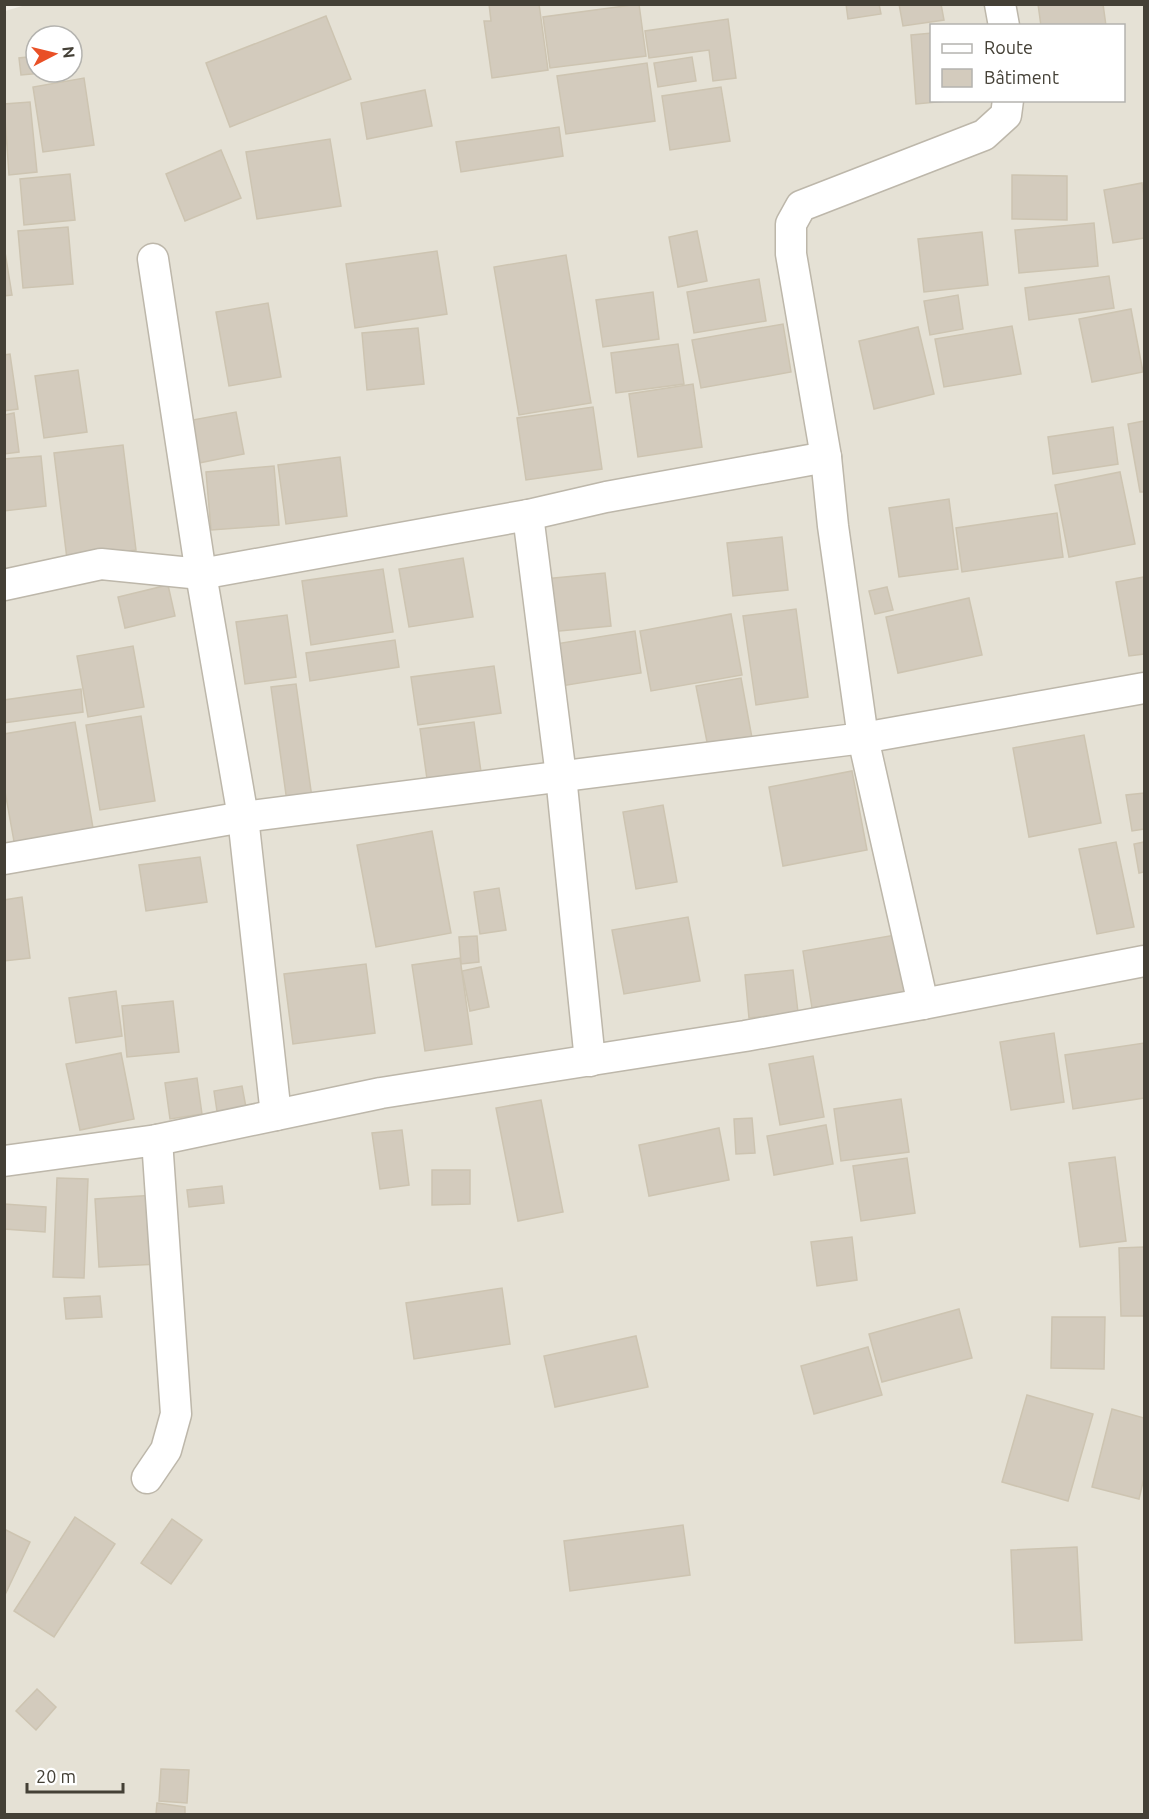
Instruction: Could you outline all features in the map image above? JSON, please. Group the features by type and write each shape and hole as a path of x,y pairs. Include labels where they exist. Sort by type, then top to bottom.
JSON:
{"street":[{"path":"1000,4 1004,24"},
{"path":"923,1004 863,738 833,526 826,457 791,254 791,224 801,206 984,135 1005,115 1008,102"},
{"path":"153,259 201,574 243,817 276,1115"},
{"path":"4,585 101,564 201,574 528,515 606,497 826,457"},
{"path":"528,515 561,776 590,1061"},
{"path":"4,859 243,817 863,738 1144,688"},
{"path":"4,1161 157,1140 381,1093 590,1061 923,1004 1144,961"},
{"path":"147,1478 166,1450 176,1414 157,1140"}],"shaded area":[{"path":"29,4 1144,5 1144,1814 5,1814 5,11"}],"building":[{"path":"489,4 539,4 548,70 492,78 484,21 491,21"},
{"path":"639,4 646,56 550,68 543,17"},
{"path":"846,4 879,4 881,14 848,19"},
{"path":"899,4 941,4 944,20 903,26"},
{"path":"1038,4 1103,4 1106,24 1041,24"},
{"path":"326,16 351,79 230,127 206,63"},
{"path":"728,19 736,78 713,81 709,50 649,58 645,31"},
{"path":"930,33 930,102 937,102 916,104 911,35"},
{"path":"24,57 24,75 21,75 19,58"},
{"path":"692,57 696,81 658,87 654,63"},
{"path":"647,63 655,121 566,134 557,76"},
{"path":"84,78 94,145 43,152 33,87 50,84 84,84"},
{"path":"721,87 730,141 670,150 662,96"},
{"path":"425,90 432,126 367,139 361,103"},
{"path":"30,102 37,172 9,175 4,104"},
{"path":"559,127 563,156 461,172 456,142"},
{"path":"330,139 341,206 257,219 246,152"},
{"path":"221,150 241,198 185,221 166,174"},
{"path":"70,174 75,220 24,225 20,179"},
{"path":"1012,175 1067,176 1067,220 1012,219"},
{"path":"1142,183 1144,238 1113,243 1104,190"},
{"path":"1094,223 1098,266 1019,273 1015,230"},
{"path":"68,227 73,284 23,288 18,231"},
{"path":"697,231 707,281 678,287 669,237"},
{"path":"982,232 988,285 924,292 918,239"},
{"path":"4,246 12,295 4,296"},
{"path":"437,251 447,314 355,328 346,264"},
{"path":"566,255 591,403 519,415 494,267"},
{"path":"1109,276 1114,308 1029,320 1025,288"},
{"path":"759,279 766,321 694,333 687,292"},
{"path":"653,292 659,339 603,347 596,300"},
{"path":"958,295 963,329 930,335 924,301"},
{"path":"268,303 281,377 229,386 216,312"},
{"path":"1131,309 1143,372 1092,382 1079,319"},
{"path":"783,324 791,372 701,388 692,340"},
{"path":"1012,326 1021,374 944,387 935,339"},
{"path":"918,327 934,394 874,409 859,341"},
{"path":"418,328 424,384 367,390 362,333"},
{"path":"678,344 684,384 616,393 611,353"},
{"path":"10,354 18,409 4,411 4,355"},
{"path":"78,370 87,432 44,438 35,376"},
{"path":"693,384 702,447 638,457 629,394"},
{"path":"593,407 602,469 526,480 517,418"},
{"path":"236,412 244,454 184,466 176,423"},
{"path":"14,413 19,452 4,454 4,415"},
{"path":"1144,421 1144,492 1140,492 1128,424"},
{"path":"1113,427 1118,464 1053,474 1048,437"},
{"path":"123,445 136,550 67,559 54,453"},
{"path":"41,456 46,506 4,511 4,459"},
{"path":"340,457 347,516 286,524 278,465"},
{"path":"274,466 279,525 211,530 206,472"},
{"path":"1120,472 1135,544 1069,557 1055,485"},
{"path":"949,499 958,569 899,577 889,508"},
{"path":"1057,513 1063,557 962,572 956,528"},
{"path":"782,537 788,590 733,596 727,543"},
{"path":"463,558 473,617 409,627 399,569"},
{"path":"383,569 393,632 311,645 302,581"},
{"path":"605,573 611,626 539,633 534,580"},
{"path":"1144,577 1144,654 1129,656 1116,582"},
{"path":"168,585 175,616 125,628 118,597"},
{"path":"887,587 893,610 875,614 869,591"},
{"path":"969,598 982,655 898,673 886,617"},
{"path":"796,609 808,697 756,705 743,616"},
{"path":"731,614 742,675 651,691 640,631"},
{"path":"287,615 296,677 245,684 236,622"},
{"path":"635,631 641,673 543,689 537,647"},
{"path":"395,640 399,667 310,681 306,653"},
{"path":"133,646 144,707 88,717 77,656"},
{"path":"494,666 501,713 418,725 411,677"},
{"path":"741,678 752,738 708,747 696,686"},
{"path":"296,684 313,805 288,809 271,687"},
{"path":"81,689 83,712 4,723 4,700"},
{"path":"141,716 155,801 100,810 86,725"},
{"path":"75,722 94,834 15,847 4,786 4,734"},
{"path":"474,722 481,772 427,779 420,729"},
{"path":"1084,735 1101,823 1029,837 1013,748"},
{"path":"852,771 867,850 783,866 769,787"},
{"path":"1144,793 1144,829 1132,831 1126,795"},
{"path":"663,805 677,882 636,889 623,812"},
{"path":"432,831 451,933 376,947 357,845"},
{"path":"1116,842 1134,927 1097,934 1079,849"},
{"path":"1144,842 1144,872 1139,873 1134,844"},
{"path":"200,857 207,902 146,911 139,865"},
{"path":"499,888 506,930 480,934 474,892"},
{"path":"22,897 30,958 4,961 4,900"},
{"path":"688,917 700,981 624,994 612,930"},
{"path":"895,935 905,992 812,1008 803,951"},
{"path":"477,936 479,962 461,964 459,937"},
{"path":"460,958 472,1044 425,1051 412,965"},
{"path":"366,964 375,1033 293,1044 284,974"},
{"path":"481,967 489,1007 470,1011 462,971"},
{"path":"793,970 798,1012 749,1018 745,975"},
{"path":"116,991 122,1036 76,1043 69,998"},
{"path":"173,1001 179,1052 127,1057 122,1006"},
{"path":"1054,1033 1064,1102 1011,1110 1000,1042"},
{"path":"1144,1043 1144,1098 1073,1109 1065,1055"},
{"path":"121,1053 134,1119 80,1130 66,1064"},
{"path":"813,1056 824,1117 780,1125 769,1064"},
{"path":"197,1078 202,1114 170,1119 165,1083"},
{"path":"242,1086 247,1113 218,1118 214,1091"},
{"path":"901,1099 909,1152 841,1161 834,1109"},
{"path":"541,1100 563,1212 518,1221 496,1108"},
{"path":"752,1118 755,1153 736,1154 734,1119"},
{"path":"826,1125 833,1164 774,1175 767,1136"},
{"path":"719,1128 729,1180 649,1196 639,1145"},
{"path":"402,1130 409,1185 380,1189 372,1133"},
{"path":"1115,1157 1126,1241 1080,1247 1069,1163"},
{"path":"907,1158 915,1213 861,1221 853,1166"},
{"path":"432,1170 470,1170 470,1204 432,1205"},
{"path":"57,1178 88,1179 84,1278 53,1277"},
{"path":"222,1186 224,1203 189,1207 187,1190"},
{"path":"155,1195 159,1264 99,1267 95,1199"},
{"path":"4,1204 46,1207 45,1232 4,1229"},
{"path":"852,1237 857,1280 817,1286 811,1242"},
{"path":"1144,1247 1144,1316 1121,1316 1119,1248"},
{"path":"502,1288 510,1344 414,1359 406,1303"},
{"path":"100,1296 102,1317 66,1319 64,1298"},
{"path":"959,1309 972,1358 882,1382 869,1334"},
{"path":"1052,1317 1105,1317 1104,1369 1051,1368"},
{"path":"636,1336 648,1387 555,1407 544,1356"},
{"path":"868,1347 882,1395 814,1414 801,1366"},
{"path":"1027,1395 1093,1414 1068,1501 1002,1482"},
{"path":"1112,1409 1144,1418 1144,1478 1139,1499 1092,1487"},
{"path":"75,1517 115,1544 54,1637 14,1611"},
{"path":"172,1519 202,1540 171,1584 141,1563"},
{"path":"683,1525 690,1575 570,1591 564,1541"},
{"path":"4,1529 30,1542 4,1597"},
{"path":"1077,1547 1082,1640 1015,1643 1011,1550"},
{"path":"37,1689 56,1707 36,1730 16,1711"},
{"path":"161,1769 189,1770 187,1803 159,1801"},
{"path":"157,1803 185,1807 185,1814 156,1814"}]}
